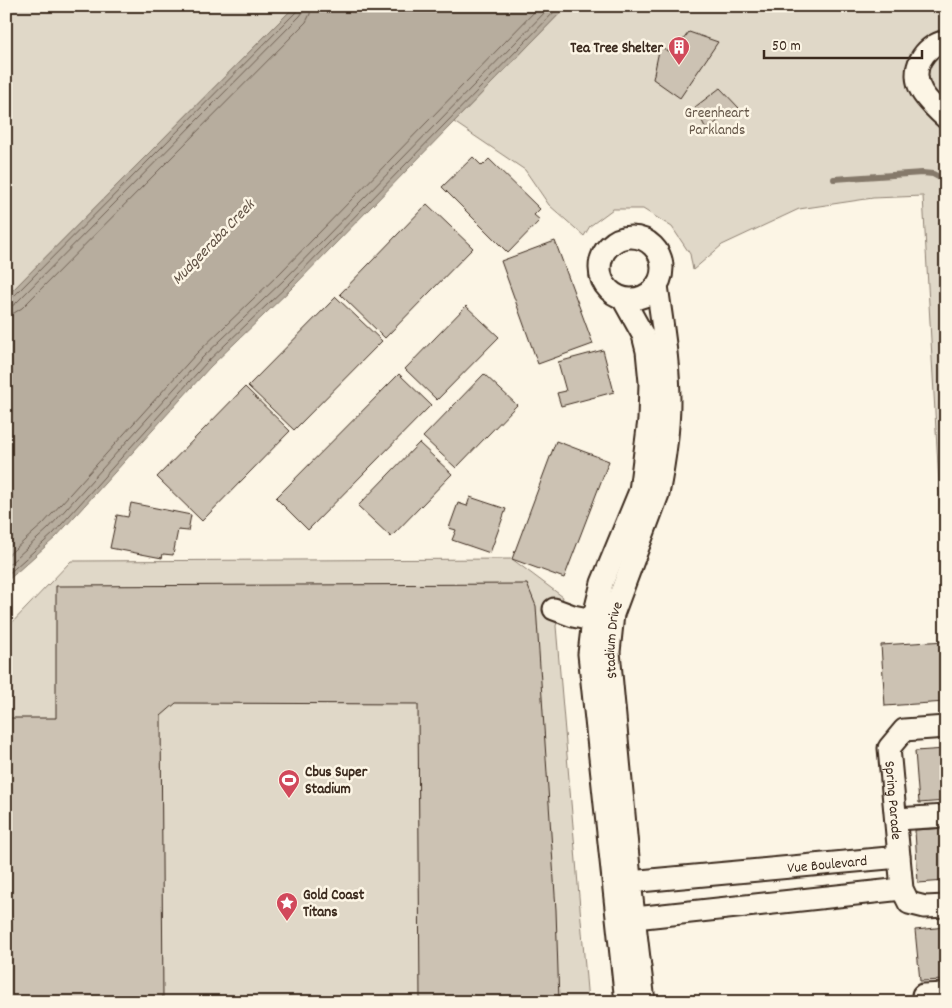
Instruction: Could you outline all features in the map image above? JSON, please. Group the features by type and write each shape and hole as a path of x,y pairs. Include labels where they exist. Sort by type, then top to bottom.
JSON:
{"street":[{"path":"946,41 937,43 924,53 917,68 917,75 922,92 946,118"},
{"path":"640,238 648,242 660,258 662,267 661,277 657,285 651,293 642,298 633,300 623,299 614,295 606,288 599,270 600,260 611,244 620,239 640,238"},
{"name":"Stadium Drive","path":"603,622 613,614 658,494 662,478 669,400 666,349 657,285"},
{"name":"Stadium Drive","path":"623,299 643,334 647,351 650,382 649,420 640,491 602,583 603,622 589,654 622,882 626,1002"},
{"path":"554,609 573,616 603,622"},
{"name":"Spring Parade","path":"902,889 889,748 904,730 946,727"},
{"path":"896,819 946,816"},
{"name":"Vue Boulevard","path":"622,882 900,856"},
{"path":"754,870 760,904"},
{"name":"Stadium Drive","path":"622,882 635,918 644,1002"},
{"path":"635,918 902,889 909,903 925,907 946,906"},
{"path":"923,995 946,994"}],"green space":[{"path":"6,6 295,6 6,297"},
{"name":"Greenheart Parklands","path":"567,6 946,6 946,610 923,196 873,198 799,209 722,245 693,270 690,254 672,227 643,209 613,209 590,226 584,236 549,205 525,170 454,122"},
{"name":"Cbus Super Stadium","path":"512,559 563,597 556,626 588,1002 6,1002 6,629 71,561"}],"water":[{"name":"Mudgeeraba Creek","path":"295,6 567,6 292,288 210,367 56,537 6,582 6,297"}],"building":[{"name":"Tea Tree Shelter","path":"689,32 718,42 680,98 653,79 660,46 672,54"},
{"path":"720,88 739,108 706,129 695,107"},
{"path":"473,157 482,166 489,159 540,209 534,215 540,220 508,253 442,187"},
{"path":"427,204 473,248 385,338 340,294"},
{"path":"555,241 593,344 538,364 501,261"},
{"path":"336,297 382,341 294,430 248,386"},
{"path":"466,306 499,337 437,400 405,369"},
{"path":"603,350 614,392 561,406 557,393 566,391 558,362"},
{"path":"399,374 431,405 308,530 276,498"},
{"path":"484,374 517,405 456,468 423,437"},
{"path":"245,387 290,431 202,521 157,477"},
{"path":"556,441 609,461 564,578 512,559"},
{"path":"419,443 452,474 391,537 358,506"},
{"path":"470,497 506,509 490,553 452,540 456,530 449,528 458,503 467,506"},
{"path":"131,503 191,515 188,531 178,530 173,555 163,554 162,558 110,548 117,515 128,517"},
{"path":"527,584 536,606 556,910 559,1002 420,1002 418,704 176,703 161,716 163,1002 7,1002 6,718 56,718 56,586"},
{"path":"946,641 946,702 885,706 881,645"},
{"path":"946,749 946,801 919,803 915,751"},
{"path":"946,828 946,881 918,883 915,830"},
{"path":"946,927 946,980 920,981 915,930"}],"waterway":[{"path":"834,179 922,173 933,174 946,181"}],"place":[{"name":"Tea Tree Shelter","path":"679,66"},
{"name":"Cbus Super Stadium","path":"289,799"},
{"name":"Gold Coast Titans","path":"287,922"}]}
